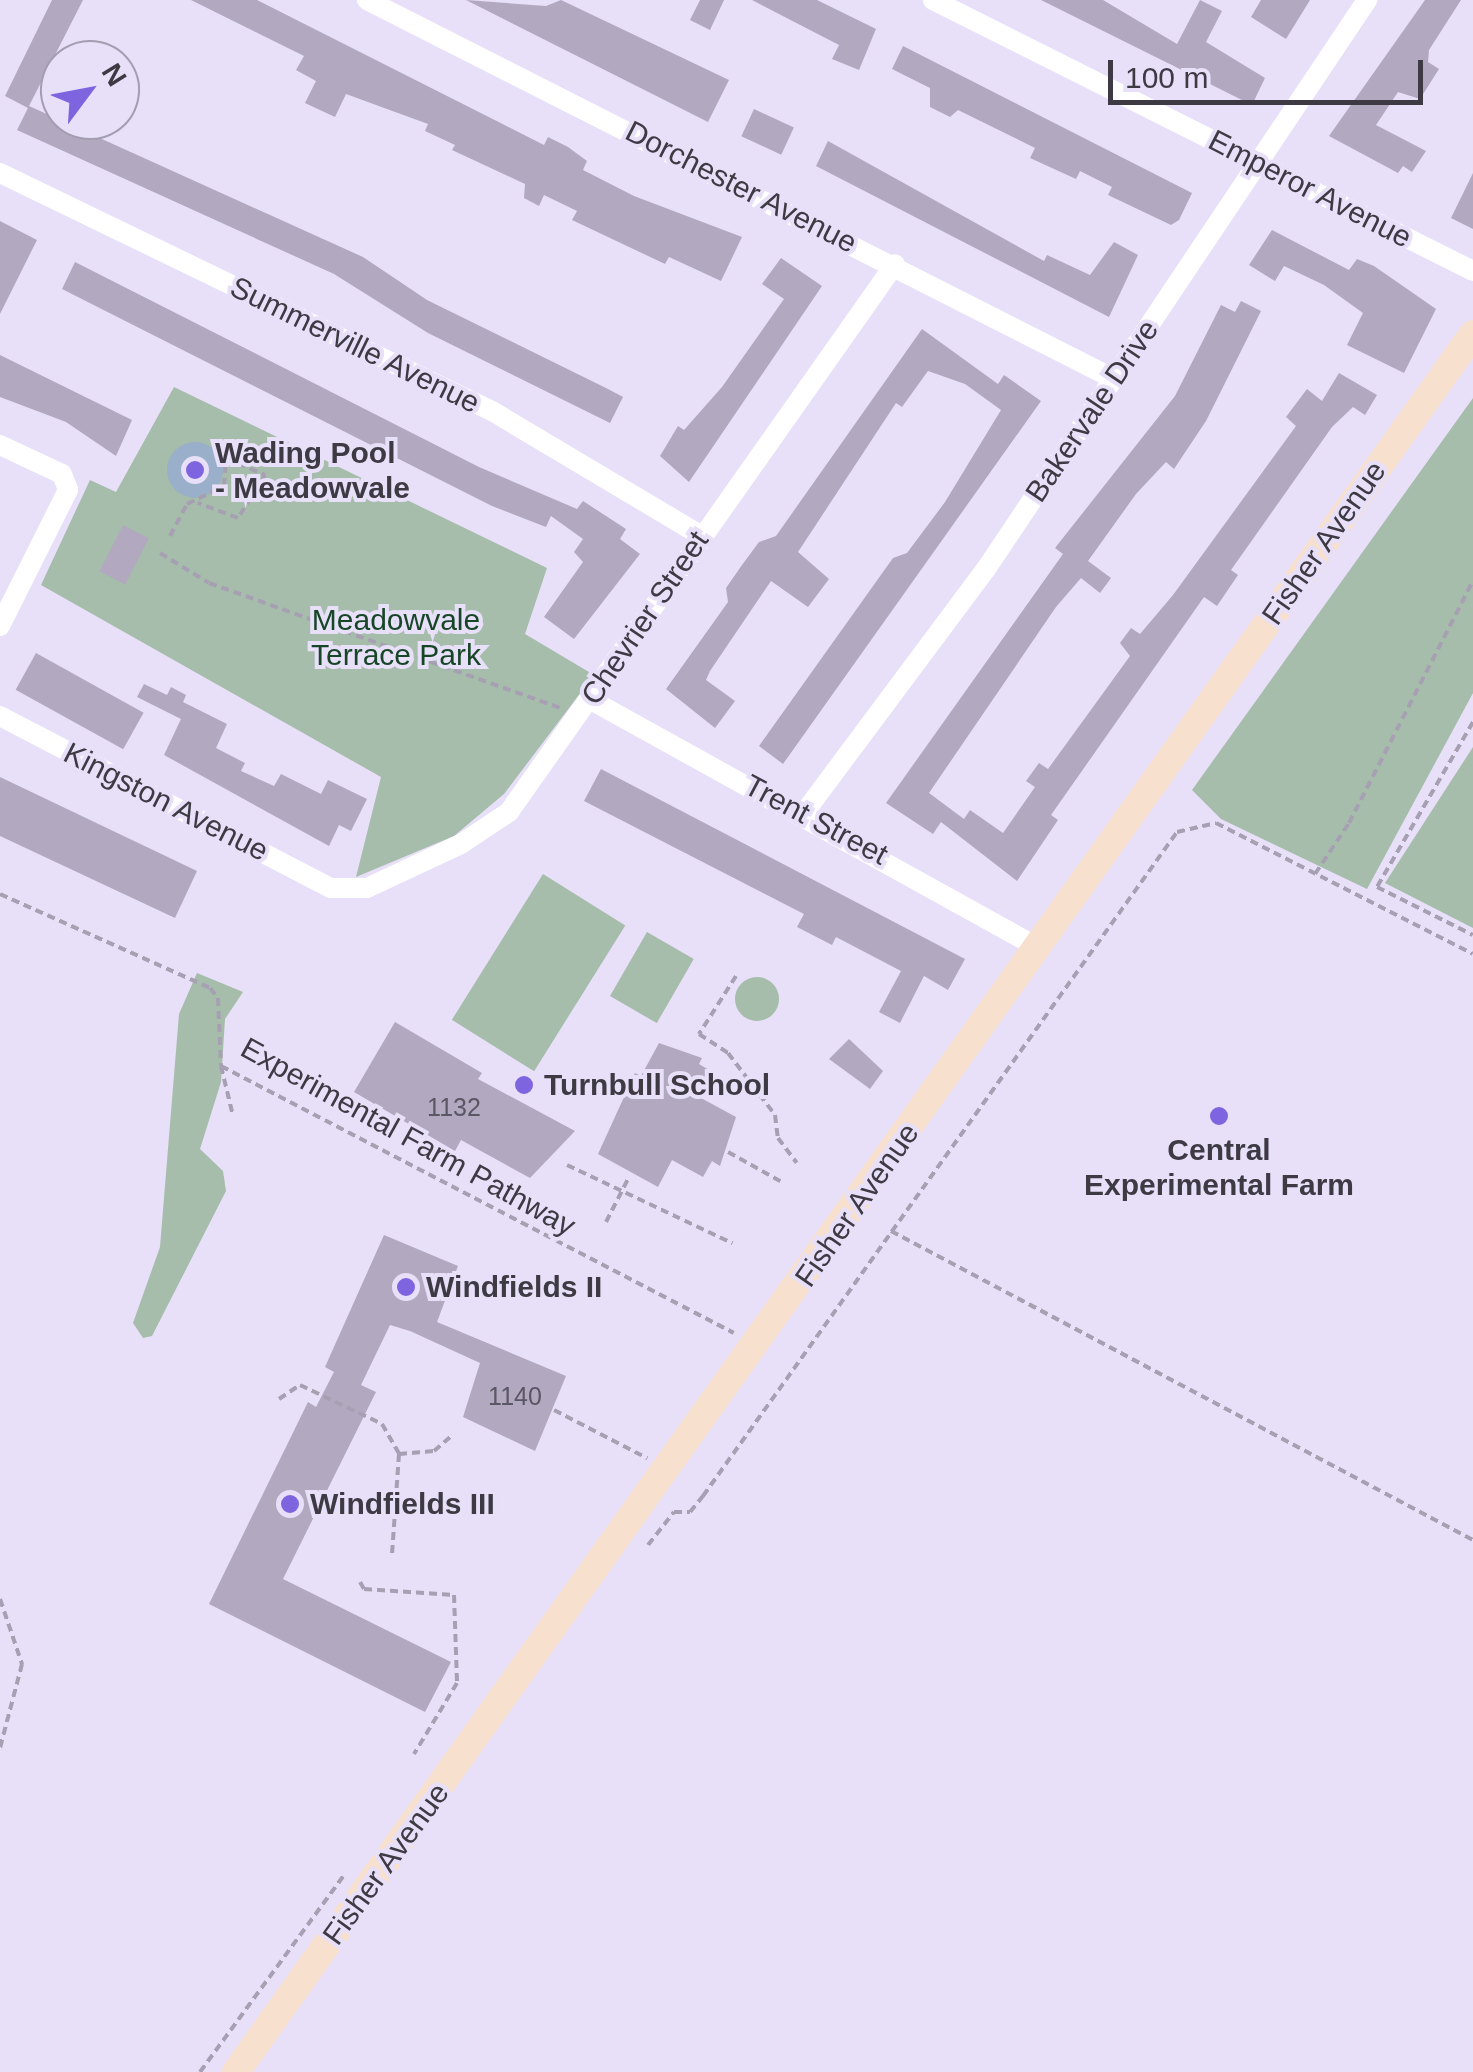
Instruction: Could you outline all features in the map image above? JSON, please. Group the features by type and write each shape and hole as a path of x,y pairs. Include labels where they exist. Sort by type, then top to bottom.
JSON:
{"main road":[{"name":"Fisher Avenue","path":"236,2072 1473,334"}],"street":[{"name":"Dorchester Avenue","path":"368,0 895,264 1112,378"},
{"name":"Emperor Avenue","path":"933,0 1473,271"},
{"name":"Bakervale Drive","path":"804,813 986,569 1367,0"},
{"name":"Summerville Avenue","path":"0,173 492,412 700,534"},
{"name":"Chevrier Street","path":"332,888 367,888 488,830 586,707 700,534 895,264"},
{"path":"0,445 62,474 68,490 0,626"},
{"name":"Trent Street","path":"586,707 804,813 1037,947"},
{"name":"Kingston Avenue","path":"0,716 332,888"}],"path":[{"path":"170,536 187,504 198,503 238,518 265,475 226,458 224,486 198,503"},
{"path":"160,553 209,583 586,707"},
{"path":"1315,874 1349,824 1473,581"},
{"path":"1473,722 1377,886 1473,935"},
{"path":"648,1545 674,1512 690,1512 703,1496 1177,832 1216,823 1473,954"},
{"name":"Experimental Farm Pathway","path":"0,894 210,988 218,998 221,1066 739,1336"},
{"path":"736,976 699,1034 728,1052 776,1115 778,1138 797,1163"},
{"path":"221,1066 233,1116"},
{"path":"728,1152 780,1181"},
{"path":"567,1165 732,1243"},
{"path":"606,1222 628,1177"},
{"path":"891,1231 1473,1540"},
{"path":"279,1399 300,1385 382,1424 399,1454 392,1554"},
{"path":"554,1410 650,1461"},
{"path":"399,1454 434,1451 451,1436"},
{"path":"360,1582 364,1589 454,1595 456,1683 414,1754"},
{"path":"0,1600 22,1664 0,1748"},
{"path":"200,2072 349,1868"}],"green space":[{"name":"Meadowvale Terrace Park","path":"174,387 547,568 525,634 594,675 504,794 454,836 356,877 381,777 41,585 90,480 116,492"},
{"path":"1473,398 1473,693 1367,889 1221,819 1192,790"},
{"path":"1473,747 1473,928 1385,883"},
{"path":"543,874 625,925 534,1071 452,1020"},
{"path":"647,932 694,959 657,1023 610,996"},
{"path":"197,973 243,992 225,1019 221,1082 200,1149 223,1171 226,1191 152,1336 143,1338 133,1323 160,1247 179,1014"},
{"path":"757,977 773,983 779,999 773,1015 757,1021 741,1015 735,999 741,983"}],"water":[{"name":"Wading Pool - Meadowvale","path":"195,442 215,450 223,470 215,490 195,498 175,490 167,470 175,450"}],"building":[{"path":"52,0 83,0 63,40 40,40 40,84 29,106 40,111 40,140 104,140 363,257 427,300 623,397 610,423 428,333 334,274 17,130 28,108 5,96"},
{"path":"191,0 257,0 544,145 548,137 568,147 587,161 583,170 634,196 742,237 721,281 669,257 665,264 572,220 577,211 544,195 539,206 524,198 525,184 452,150 455,145 425,131 428,124 346,94 335,117 305,103 316,81 296,70 304,56"},
{"path":"466,0 546,6 561,0 729,80 708,122"},
{"path":"700,0 724,0 710,30 690,20"},
{"path":"752,0 817,0 876,29 859,70 832,59 839,45"},
{"path":"1041,0 1103,0 1177,44 1200,0 1222,11 1206,42 1265,78 1252,105"},
{"path":"1261,0 1310,0 1286,39 1251,17"},
{"path":"1425,0 1461,0 1429,50 1428,62 1439,69 1420,99 1398,92 1376,125 1426,151 1412,172 1403,166 1398,173 1329,136"},
{"path":"903,46 1192,193 1179,220 1171,225 1108,195 1112,187 1080,171 1076,179 1030,158 1035,148 958,110 950,117 930,107 930,88 892,69"},
{"path":"754,109 794,128 781,155 741,136"},
{"path":"828,141 1044,261 1047,255 1090,275 1114,242 1138,255 1109,317 816,166"},
{"path":"1473,173 1473,229 1451,218"},
{"path":"0,221 37,240 0,314"},
{"path":"1272,230 1349,270 1357,259 1374,266 1436,309 1404,373 1347,345 1363,313 1324,285 1284,266 1275,281 1249,265"},
{"path":"781,258 822,286 689,482 660,456 678,426 684,430 722,387 784,299 762,284"},
{"path":"75,262 479,467 577,509 583,501 626,529 620,539 640,554 574,639 544,617 583,562 574,552 583,539 551,516 546,527 492,506 62,289"},
{"path":"1241,301 1261,311 1206,421 1174,469 1166,462 1136,494 1088,561 1111,578 1100,593 1081,578 1056,607 929,793 964,819 970,810 1003,833 1035,787 1026,781 1039,763 1048,769 1130,656 1120,643 1131,628 1140,634 1173,595 1296,426 1286,417 1307,389 1322,401 1339,373 1377,395 1365,415 1353,407 1332,427 1231,570 1238,575 1217,606 1204,597 1051,815 1058,820 1017,881 941,822 933,834 886,803 1063,554 1055,548 1175,396 1221,305 1235,312"},
{"path":"922,329 998,384 1004,375 1041,401 783,764 759,746 893,558 907,553 945,502 1001,410 965,384 928,371 902,407 896,403 798,552 829,579 808,607 771,581 710,671 706,680 735,701 715,728 666,689 728,602 726,588 742,565 759,542 776,536"},
{"path":"0,355 132,420 116,456 66,422 0,397"},
{"path":"123,525 149,538 125,584 99,571"},
{"path":"36,653 144,713 123,749 16,690"},
{"path":"144,684 167,695 171,687 186,695 183,702 227,724 216,748 245,763 241,771 274,786 281,774 321,794 328,780 367,799 351,831 339,825 329,846 164,755 181,719 137,697"},
{"path":"601,769 965,959 948,990 924,976 900,1023 879,1012 901,971 836,937 832,945 797,927 804,914 584,801"},
{"path":"0,777 197,871 175,918 0,836"},
{"path":"395,1022 482,1073 478,1079 575,1131 530,1178 461,1140 455,1151 354,1092"},
{"path":"849,1039 883,1071 870,1089 829,1059"},
{"path":"659,1043 702,1058 699,1064 714,1073 701,1098 736,1117 720,1166 712,1161 703,1177 672,1160 658,1187 598,1154 635,1073 641,1076"},
{"path":"384,1235 458,1266 437,1322 566,1376 535,1451 463,1417 480,1363 410,1331 390,1325 361,1385 376,1392 283,1579 451,1662 425,1712 209,1604 308,1402 316,1407 334,1372 325,1367"}],"place":[{"name":"Wading Pool - Meadowvale","path":"195,470"},
{"name":"Turnbull School","path":"524,1085"},
{"name":"Central Experimental Farm","path":"1219,1116"},
{"name":"Windfields II","path":"406,1287"},
{"name":"Windfields III","path":"290,1504"}]}
